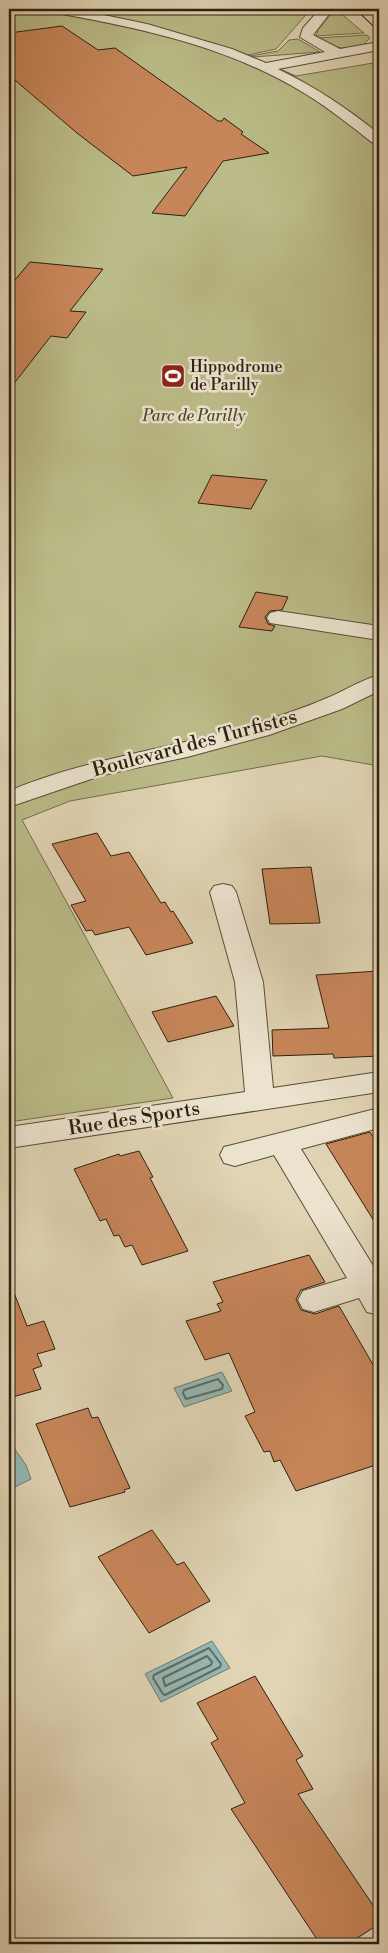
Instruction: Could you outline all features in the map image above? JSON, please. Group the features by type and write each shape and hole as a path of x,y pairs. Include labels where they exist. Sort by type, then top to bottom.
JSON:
{"main road":[{"path":"362,9 379,24"}],"street":[{"path":"56,9 159,30 213,46 250,60 298,84 337,109 379,140"},
{"path":"327,9 308,31 306,37 338,54"},
{"path":"266,67 379,46"},
{"path":"250,60 284,55 338,54"},
{"path":"278,618 379,633"},
{"name":"Boulevard des Turfistes","path":"9,800 31,791 122,762 185,750 294,719 365,691 379,682"},
{"path":"224,892 249,982 260,1100"},
{"name":"Rue des Sports","path":"9,1138 379,1082"},
{"path":"236,1155 379,1118"},
{"path":"282,1143 375,1289 314,1300"}],"green space":[{"name":"Parc de Parilly","path":"9,9 311,9 276,49 248,55 278,51 289,40 298,39 320,52 253,57 296,76 379,62 379,766 322,756 70,801 22,820 173,1098 9,1122"},
{"path":"338,11 364,33 316,36 318,30 333,12"},
{"path":"367,35 370,38 365,43 367,44 347,48 331,45 317,38"}],"water":[{"path":"222,1372 232,1391 184,1407 174,1388"},
{"path":"9,1441 26,1465 31,1479 9,1490"},
{"path":"212,1641 230,1668 161,1702 145,1674"}],"building":[{"path":"62,26 98,50 115,48 218,121 222,121 224,118 243,132 241,134 269,153 223,161 185,216 152,213 187,167 133,176 77,133 9,75 9,33"},
{"path":"30,262 103,269 70,311 86,312 67,338 51,336 9,390 9,287"},
{"path":"212,475 267,480 251,509 198,503"},
{"path":"256,592 288,597 282,610 270,611 265,617 268,624 275,626 272,631 239,627"},
{"path":"97,833 111,856 129,852 161,903 165,902 171,912 173,911 193,943 146,955 129,927 95,935 92,930 86,931 71,905 86,901 52,844"},
{"path":"311,867 320,923 270,924 262,869"},
{"path":"379,971 379,1056 334,1058 333,1054 273,1056 272,1030 329,1028 316,975"},
{"path":"216,996 234,1026 168,1042 152,1012"},
{"path":"370,1132 379,1146 379,1229 326,1144"},
{"path":"139,1151 153,1177 150,1178 188,1251 142,1265 132,1245 125,1247 119,1235 114,1236 106,1219 100,1221 74,1169 119,1154 120,1156"},
{"path":"309,1255 325,1282 301,1290 296,1299 301,1310 315,1314 339,1306 379,1375 379,1464 296,1491 280,1460 274,1462 270,1451 264,1452 245,1416 255,1412 229,1353 205,1360 186,1321 221,1311 217,1304 223,1302 213,1282"},
{"path":"11,1285 27,1326 44,1321 55,1349 37,1354 42,1366 33,1369 41,1389 9,1398 9,1286"},
{"path":"88,1408 92,1418 98,1417 130,1488 124,1490 125,1492 70,1507 36,1424"},
{"path":"152,1530 177,1565 184,1562 210,1601 149,1633 98,1557"},
{"path":"255,1676 303,1756 296,1760 313,1789 298,1794 379,1914 379,1924 348,1944 320,1944 231,1809 245,1803 211,1743 218,1739 197,1703"}],"place":[{"name":"Hippodrome de Parilly","path":"173,376"}]}
